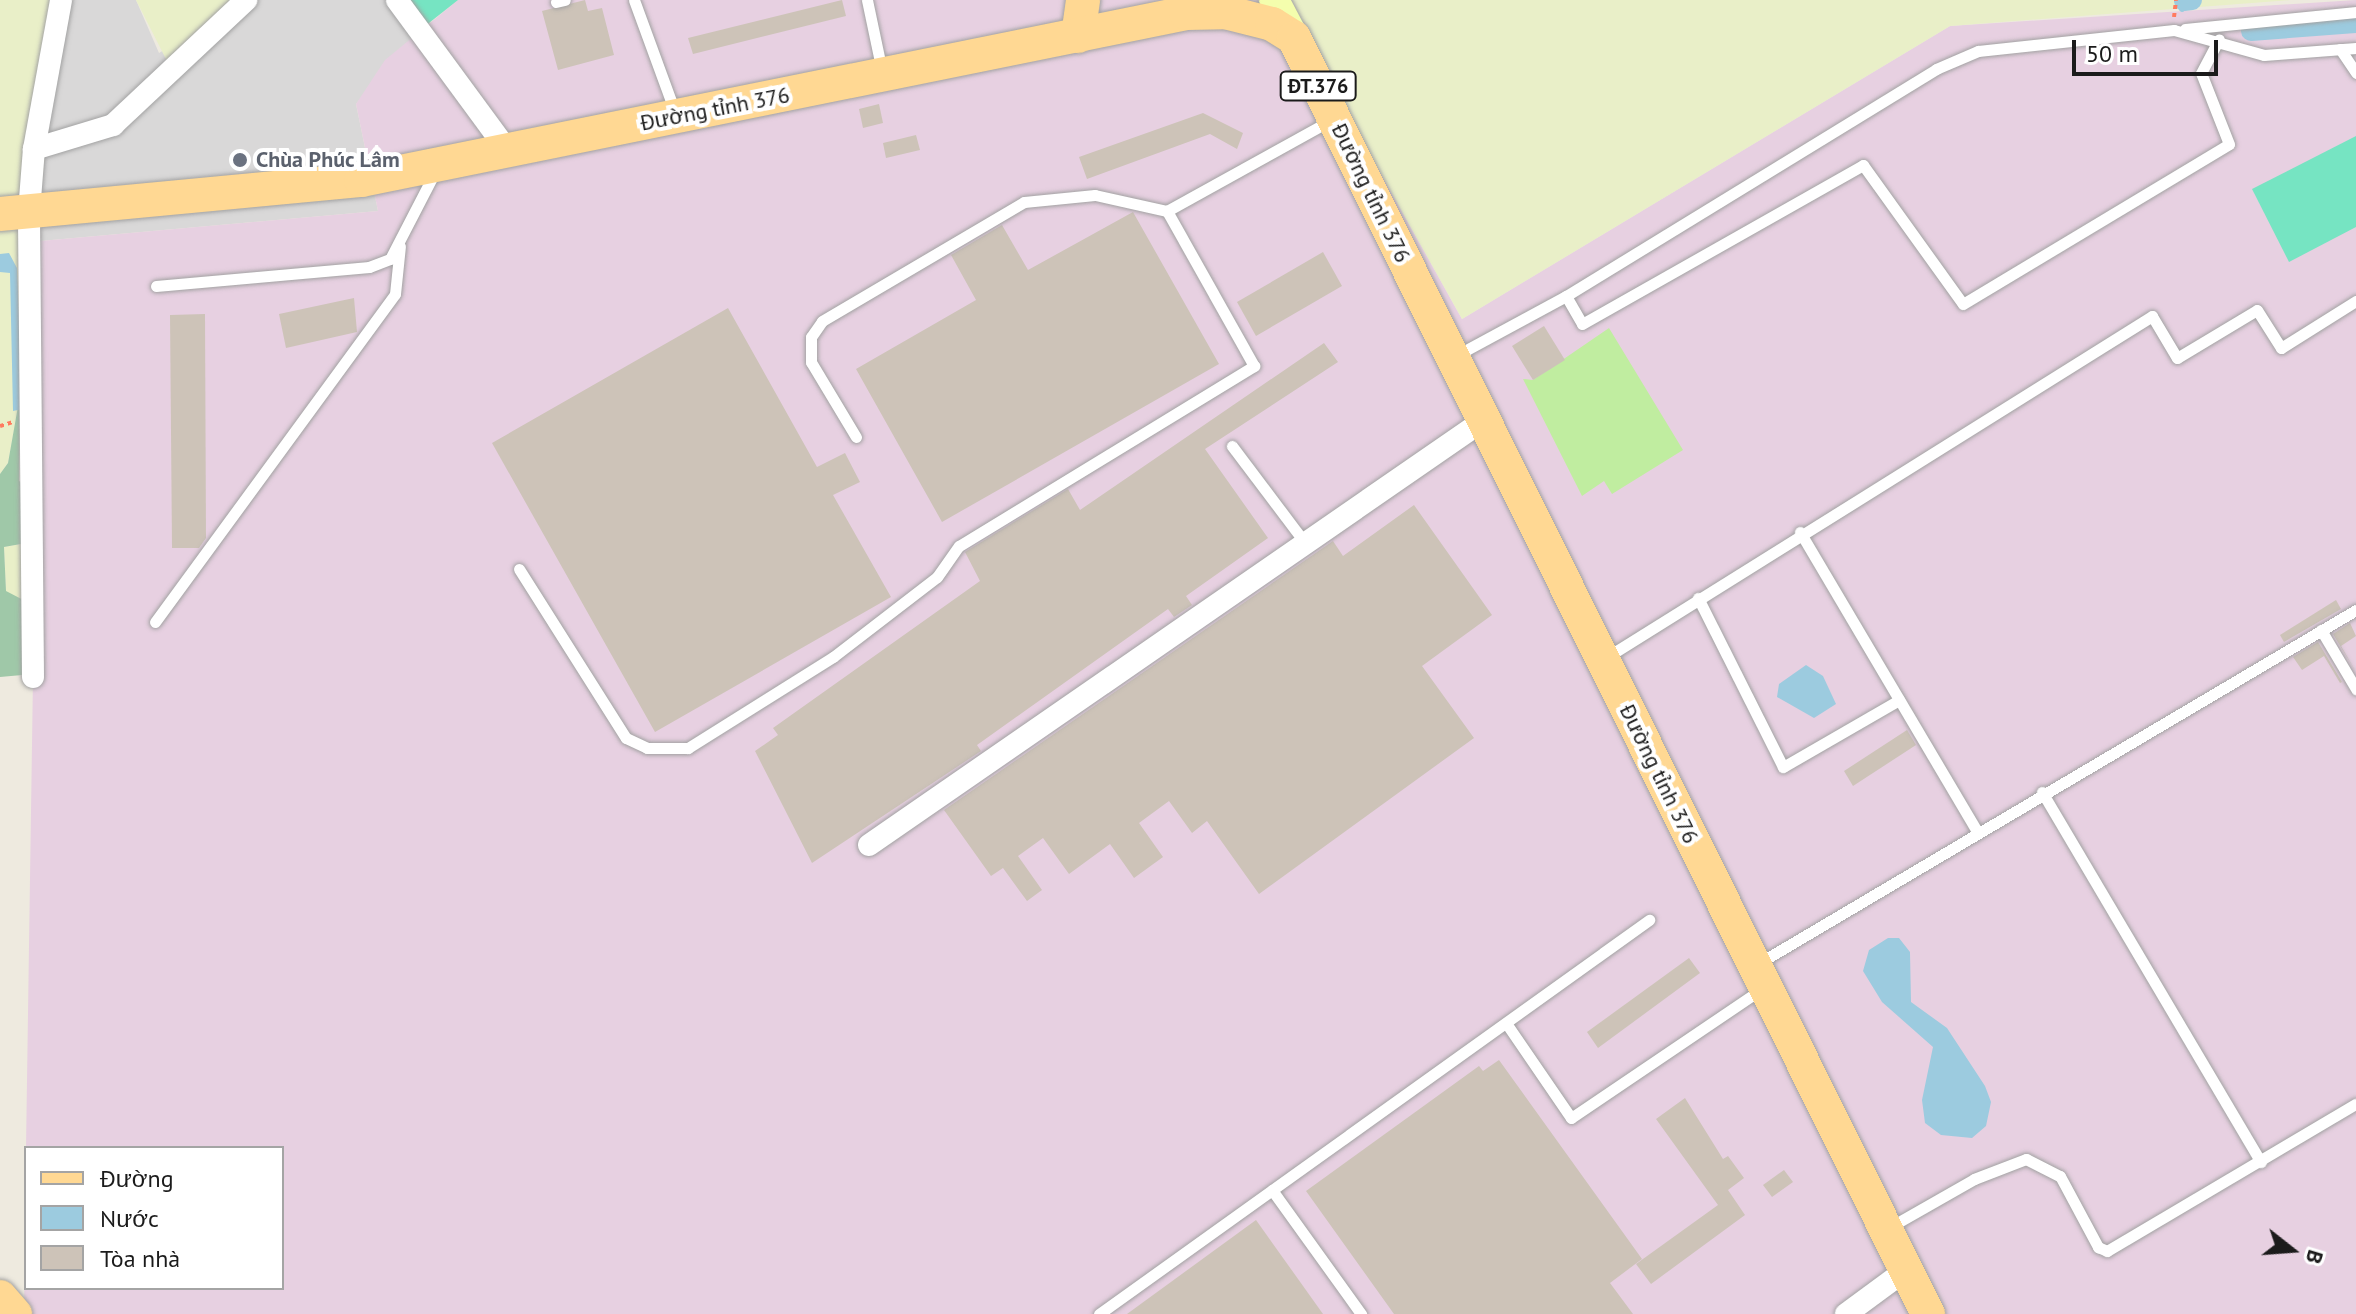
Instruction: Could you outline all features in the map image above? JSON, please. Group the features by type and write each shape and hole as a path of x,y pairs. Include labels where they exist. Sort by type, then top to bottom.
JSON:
{"main road":[{"path":"1078,36 1083,0"},
{"path":"1078,36 1122,0"},
{"path":"1274,0 1294,38"},
{"name":"Đường tỉnh 376","path":"14,213 361,180 1206,11 1272,24 1294,38 1928,1314"},
{"path":"0,1297 15,1314"}],"street":[{"path":"33,677 14,213 34,149 61,0"},
{"path":"34,149 113,125 246,0"},
{"path":"397,0 508,151"},
{"path":"869,845 1484,420"},
{"path":"1846,1314 1906,1270"}],"lane":[{"path":"634,0 676,117"},
{"path":"867,0 883,75"},
{"path":"1453,358 1566,296 1936,69 1978,51 2356,12"},
{"path":"2174,30 2219,39 2264,55 2356,48"},
{"path":"1566,296 1582,324 1863,165 1963,304 2229,144 2201,73 2219,39"},
{"path":"2340,49 2356,73"},
{"path":"856,437 811,362 811,337 822,321 1024,202 1095,195 1167,211 1334,119"},
{"path":"156,286 369,267 390,259 400,246 439,165"},
{"path":"519,569 626,738 647,748 688,748 833,657 937,577 959,546 1254,366 1167,211"},
{"path":"155,622 395,294 400,246"},
{"path":"1603,660 1800,532 2152,316 2177,358 2257,310 2281,348 2356,301"},
{"path":"1232,446 1305,543"},
{"path":"1800,532 1977,831"},
{"path":"1698,598 1783,767 1899,700"},
{"path":"1506,1023 1571,1118 1760,976 1977,831 2356,610"},
{"path":"2321,630 2356,689"},
{"path":"2042,792 2261,1162"},
{"path":"1099,1314 1649,920"},
{"path":"1886,1229 1974,1179 2026,1159 2060,1176 2098,1247 2107,1251 2356,1104"},
{"path":"1272,1190 1361,1314"}],"path":[{"path":"2174,10 2176,0"}],"shaded area":[{"path":"61,0 136,0 159,53 246,0 458,0 420,30 356,104 378,211 29,242"},
{"path":"458,0 1284,0 1462,319 1950,26 2356,0 2356,1314 24,1314 24,1290 284,1290 284,1146 26,1146 33,677 29,242 378,211 356,104 385,60"}],"green space":[{"path":"0,0 61,0 20,395 8,463 0,474"},
{"path":"136,0 246,0 173,73"},
{"path":"397,0 458,0 420,30"},
{"path":"1284,0 2291,0 1950,26 1462,319"},
{"path":"2356,136 2356,227 2289,262 2252,189"},
{"path":"1609,328 1683,450 1612,494 1604,481 1582,496 1523,379 1533,380"},
{"path":"20,395 19,481 31,489 32,542 4,547 6,591 33,605 22,675 0,677 0,474 8,463"},
{"path":"32,542 33,605 6,592 4,547"}],"water":[{"path":"9,253 17,268 23,409 13,411 10,273 0,272 0,254"},
{"path":"1806,665 1823,676 1836,704 1814,718 1777,697 1779,684"},
{"path":"1888,938 1899,938 1910,952 1911,1002 1947,1028 1985,1086 1991,1102 1986,1126 1972,1138 1941,1135 1925,1123 1922,1100 1933,1047 1882,1002 1863,971 1869,950"}],"building":[{"path":"585,0 588,11 602,8 614,55 558,70 542,11"},
{"path":"842,0 846,16 693,54 688,38"},
{"path":"879,104 883,123 863,128 859,109"},
{"path":"1203,113 1243,133 1237,149 1210,134 1087,179 1079,157"},
{"path":"916,135 920,150 886,158 883,143"},
{"path":"1133,212 1219,364 942,522 856,369 976,300 951,255 1002,225 1028,270"},
{"path":"1323,252 1342,286 1256,336 1237,302"},
{"path":"354,298 357,332 286,348 279,314"},
{"path":"728,308 817,467 845,453 860,482 833,495 891,597 655,732 492,443"},
{"path":"205,314 206,538 199,548 172,548 170,315"},
{"path":"1544,326 1565,360 1533,380 1512,346"},
{"path":"1324,343 1338,362 1205,449 1268,538 1186,596 1192,605 1174,617 1168,609 977,745 981,751 812,863 755,751 778,735 773,728 980,581 965,552 1068,489 1080,510"},
{"path":"1414,505 1492,615 1422,666 1474,738 1259,894 1207,821 1192,833 1169,801 1139,823 1163,857 1134,878 1110,844 1069,874 1043,838 1018,856 1042,890 1027,901 1003,868 991,876 944,810 1333,541 1343,556"},
{"path":"2336,600 2341,609 2284,642 2280,635"},
{"path":"2350,623 2356,636 2341,646 2356,672 2333,634"},
{"path":"2318,642 2342,682 2324,656 2302,670 2293,657"},
{"path":"1907,730 1916,745 1853,786 1844,771"},
{"path":"1689,958 1700,973 1598,1048 1587,1032"},
{"path":"1499,1060 1642,1259 1610,1283 1633,1314 1394,1314 1306,1191 1479,1066 1483,1071"},
{"path":"1685,1098 1723,1159 1728,1156 1744,1178 1728,1190 1745,1215 1651,1284 1636,1264 1718,1205 1656,1119"},
{"path":"1784,1170 1793,1182 1772,1197 1763,1185"},
{"path":"1256,1220 1323,1314 1127,1314"}],"waterway":[{"path":"2182,9 2185,0"},
{"path":"2184,1 2192,0"},
{"path":"2251,31 2356,23"}],"place":[{"name":"Chùa Phúc Lâm","path":"240,160"}]}
